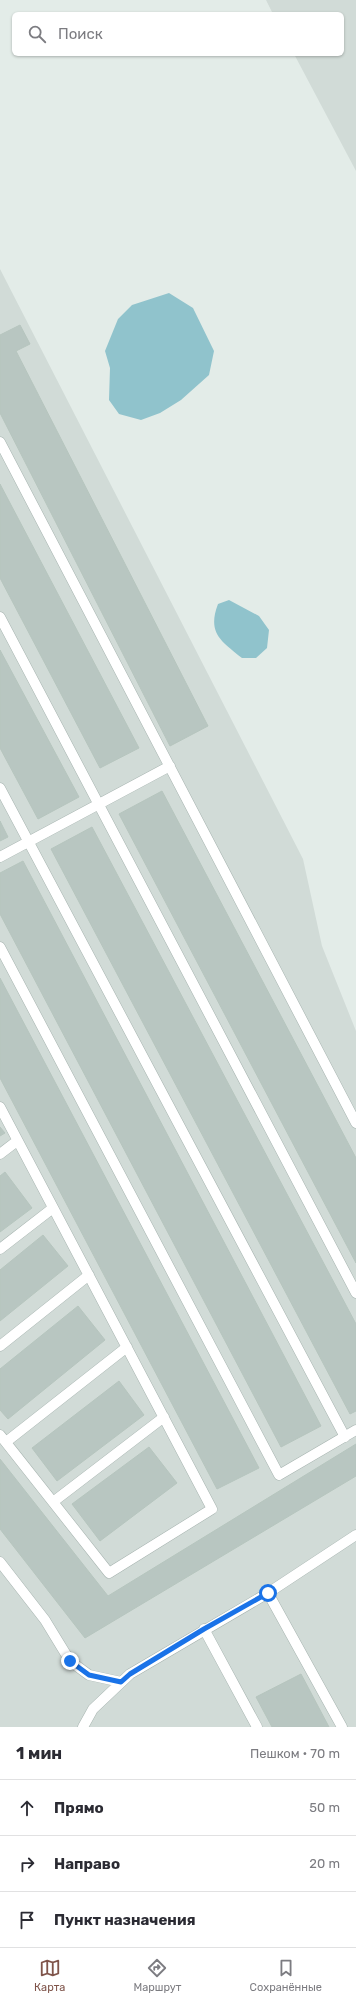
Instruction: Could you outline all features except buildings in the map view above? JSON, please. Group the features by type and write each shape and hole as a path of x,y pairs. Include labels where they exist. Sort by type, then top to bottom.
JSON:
{"lane":[{"path":"0,442 356,1123"},
{"path":"0,617 356,1292"},
{"path":"0,857 170,766"},
{"path":"0,788 344,1437"},
{"path":"0,947 279,1475 356,1430"},
{"path":"0,1107 17,1141 89,1275 164,1417 212,1509 109,1573 3,1439 127,1347"},
{"path":"0,1154 17,1141"},
{"path":"0,1249 53,1208"},
{"path":"0,1346 89,1275"},
{"path":"53,1502 164,1417"},
{"path":"83,1727 93,1709 130,1674 204,1629 268,1593 356,1535"},
{"path":"0,1562 45,1620 70,1661 89,1675 121,1682"},
{"path":"268,1593 342,1727"},
{"path":"204,1629 257,1727"}],"shaded area":[{"path":"266,0 356,0 356,171 295,56 344,56 344,12 272,12"},
{"path":"0,269 303,859 322,946 356,1031 356,1727 0,1727"}],"water":[{"path":"169,293 193,308 214,351 209,375 181,400 160,413 141,420 119,414 109,400 110,368 105,351 118,319 132,305"},
{"path":"229,600 259,616 269,630 267,648 256,658 242,658 218,636 214,622 218,604"}],"route":[{"path":"70,1661 89,1675 121,1682 130,1674 204,1629 268,1593"}]}
